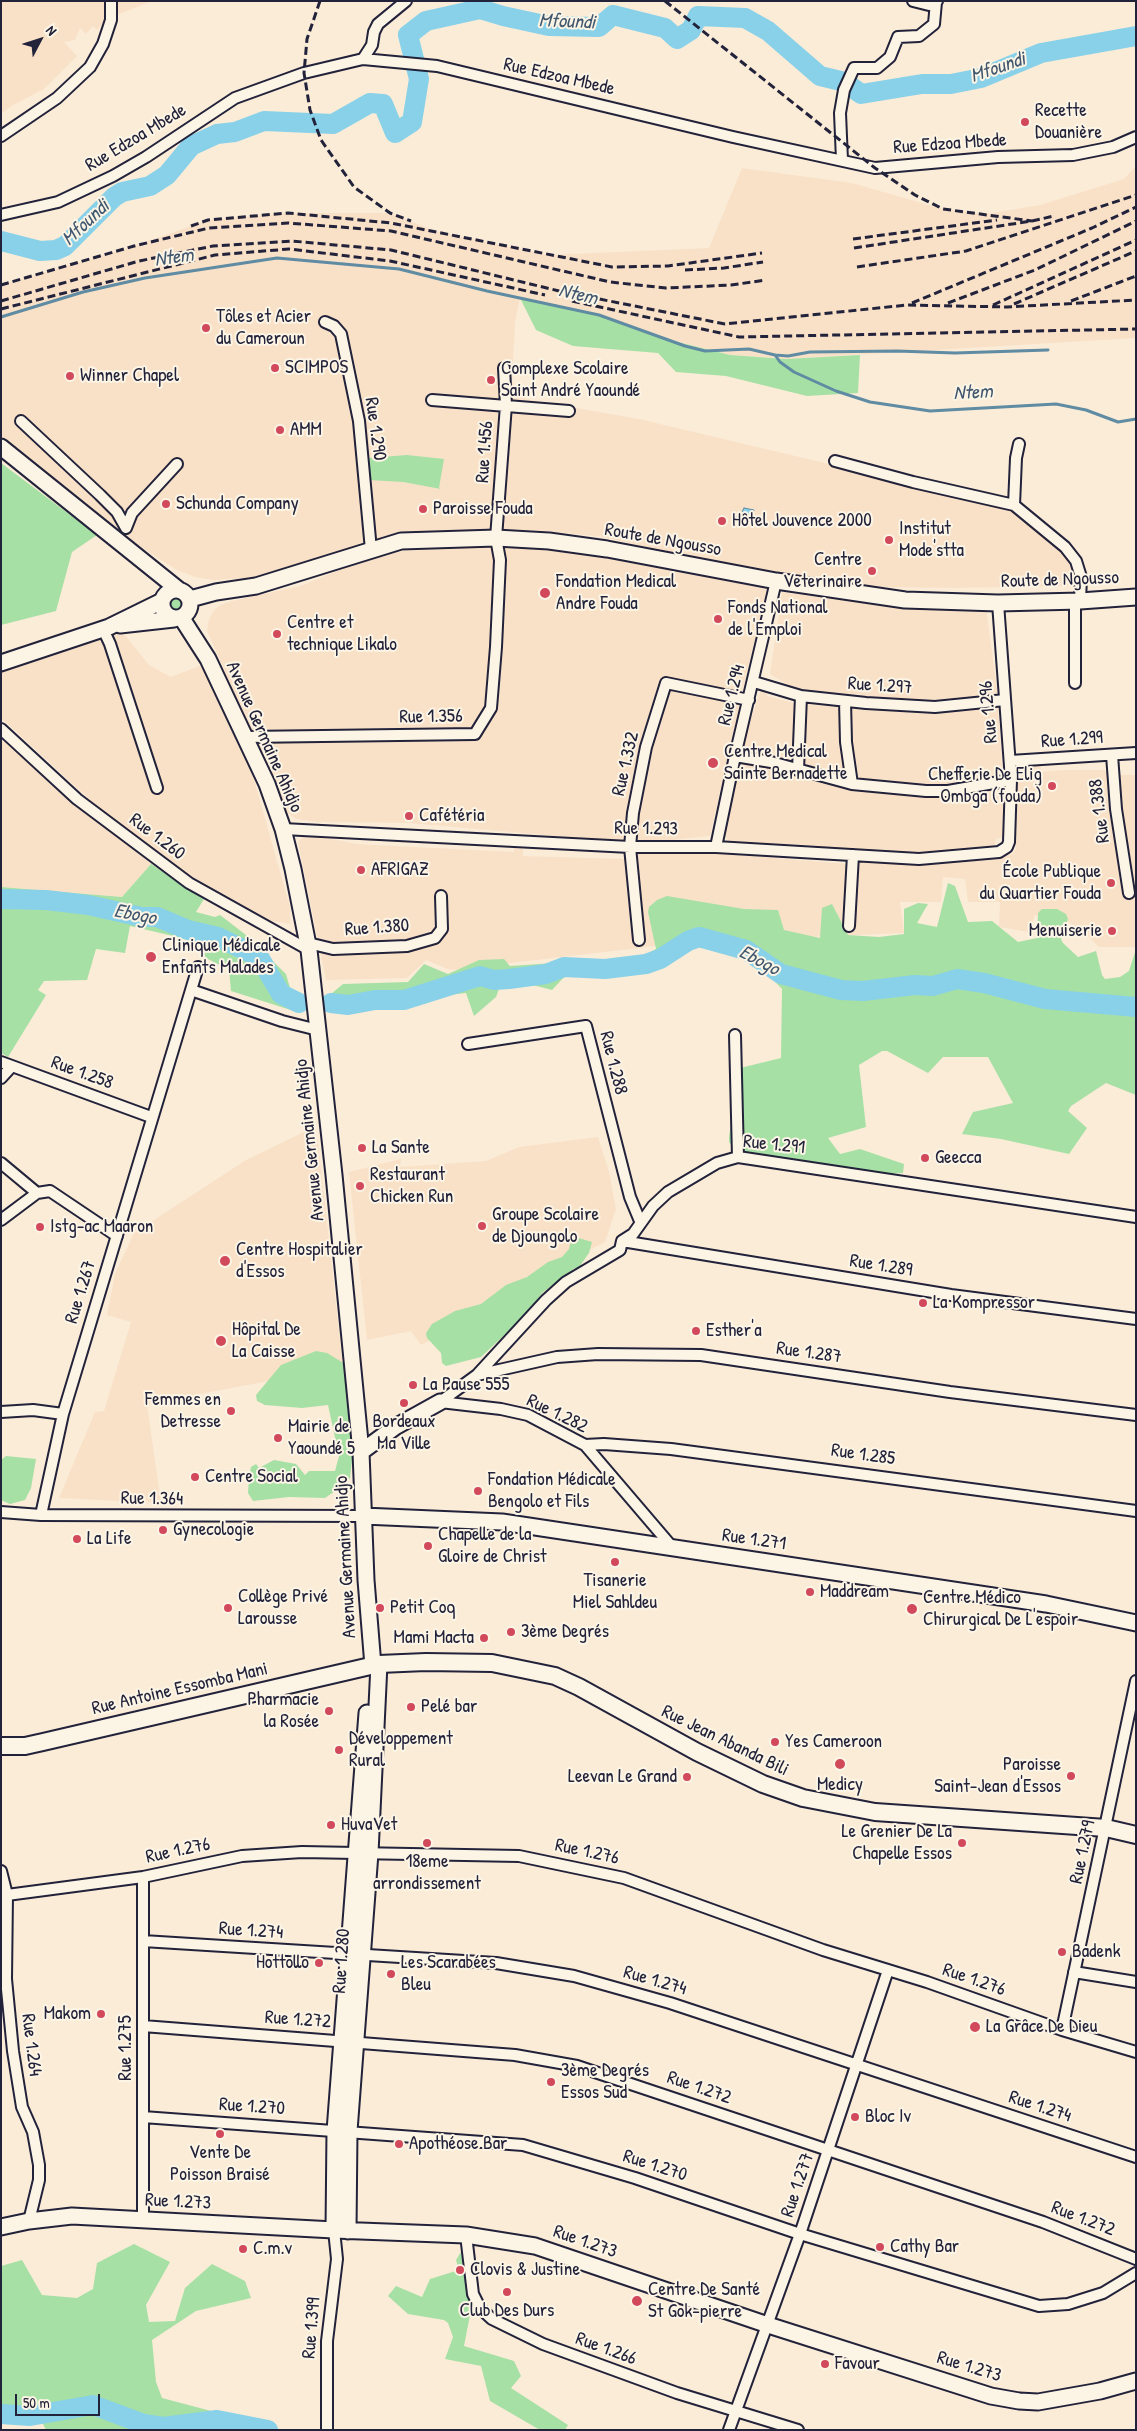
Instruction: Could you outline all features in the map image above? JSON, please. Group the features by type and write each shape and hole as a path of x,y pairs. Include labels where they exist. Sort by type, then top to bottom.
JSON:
{"main road":[{"path":"1,447 131,552 177,604"},
{"name":"Route de Ngousso","path":"177,604 216,592 264,584 401,541 496,538 549,541 606,549 776,581 905,600 998,603 1136,597"},
{"path":"1,663 177,604"},
{"path":"106,628 177,604"},
{"name":"Avenue Germaine Ahidjo","path":"177,604 208,659 267,784 283,829 309,947 361,1452 363,1516 373,1665"},
{"path":"361,1452 395,1427 440,1402"},
{"name":"Rue 1.271","path":"363,1516 502,1522 1046,1604 1136,1623"},
{"name":"Rue Jean Abanda Bili","path":"373,1665 426,1662 492,1663 555,1676 579,1687 697,1752 763,1784 803,1798 875,1812 1106,1828 1136,1835"},
{"name":"Rue Antoine Essomba Mani","path":"1,1746 25,1746 373,1665"},
{"name":"Rue 1.280","path":"341,2230 342,2131 350,2042 362,1853 368,1697 373,1665"},
{"name":"Rue 1.273","path":"1,2227 29,2221 72,2216 466,2235 535,2246 768,2325 991,2396 1019,2401 1054,2400 1136,2381"}],"street":[{"path":"1,136 57,98 90,67 103,44 110,20 111,1"},
{"path":"363,59 369,52 378,24 406,1"},
{"path":"842,160 840,113 844,90 854,68 877,68 890,57 898,37 919,36 934,24 937,2 929,5 913,1"},
{"name":"Rue Edzoa Mbede","path":"1,215 58,202 113,176 146,157 235,98 304,73 363,59 437,66 760,144 875,168 998,157 1073,154 1113,147 1136,137"},
{"name":"Rue 1.290","path":"325,322 334,326 341,334 358,422 370,550"},
{"name":"Rue 1.456","path":"496,538 506,405 504,368"},
{"path":"432,400 569,411"},
{"path":"21,421 111,506 126,528 132,513 177,464"},
{"path":"1014,505 1016,458 1019,444"},
{"path":"835,461 913,482 1014,505 1065,547 1076,561 1081,577 1078,601 1075,682"},
{"name":"Rue 1.356","path":"246,737 475,734 491,708 500,560 496,538"},
{"name":"Rue 1.294","path":"716,847 776,581"},
{"name":"Rue 1.296","path":"998,603 1011,780 1009,842 1007,847"},
{"path":"106,628 157,788"},
{"name":"Rue 1.297","path":"754,682 801,696 845,701 935,707 1005,700"},
{"name":"Rue 1.332","path":"639,940 630,847 633,813 646,747 666,683 749,700"},
{"path":"798,770 801,696"},
{"path":"845,701 846,742 852,784"},
{"name":"Rue 1.260","path":"1,729 77,799 189,883 309,947"},
{"name":"Rue 1.299","path":"1010,761 1136,753"},
{"name":"Rue 1.388","path":"1112,755 1116,809 1130,893"},
{"path":"735,756 771,762 852,784 926,791 948,791 1011,780"},
{"name":"Rue 1.293","path":"283,829 630,847 716,847 919,859 999,852 1007,847"},
{"path":"849,926 853,855"},
{"name":"Rue 1.380","path":"309,947 333,949 407,946 435,938 442,928 441,896"},
{"name":"Rue 1.267","path":"41,1515 63,1414 151,1117 198,967"},
{"path":"192,990 282,1021 318,1030"},
{"name":"Rue 1.288","path":"468,1044 586,1026 630,1198 640,1221"},
{"path":"735,1035 738,1157"},
{"name":"Rue 1.258","path":"1,1062 151,1117"},
{"path":"1,1078 12,1066"},
{"name":"Rue 1.291","path":"440,1402 477,1375 546,1300 586,1268 620,1250 622,1241 633,1234 640,1221 668,1192 690,1177 717,1163 738,1157 1136,1217"},
{"path":"1,1164 38,1193"},
{"path":"1,1220 38,1193 50,1191 116,1236"},
{"name":"Rue 1.289","path":"622,1241 951,1295 1136,1319"},
{"name":"Rue 1.287","path":"477,1375 557,1357 598,1354 701,1355 950,1392 1136,1415"},
{"name":"Rue 1.282","path":"440,1402 484,1406 528,1415 585,1445 673,1548"},
{"path":"1,1412 33,1410 63,1414"},
{"name":"Rue 1.285","path":"585,1445 604,1444 671,1449 1136,1511"},
{"name":"Rue 1.364","path":"1,1512 41,1515 363,1516"},
{"name":"Rue 1.279","path":"1062,2030 1136,1681"},
{"name":"Rue 1.276","path":"7,1895 143,1877 242,1856 302,1852 519,1856 624,1878 823,1950 888,1970 1062,2030 1136,2052"},
{"name":"Rue 1.264","path":"1,1871 7,1895 4,1937 13,2051 22,2107 33,2132 39,2165 39,2180 29,2221"},
{"name":"Rue 1.275","path":"143,1877 144,2220"},
{"name":"Rue 1.274","path":"143,1941 355,1956 496,1963 574,1976 670,2003 1136,2157"},
{"name":"Rue 1.277","path":"729,2430 800,2234 858,2065 888,1970"},
{"path":"1074,1972 1136,1982"},
{"name":"Rue 1.272","path":"143,2026 515,2055 577,2066 1043,2222 1136,2259"},
{"name":"Rue 1.270","path":"143,2117 523,2145 635,2178 800,2234 1039,2306 1068,2304 1103,2293 1136,2273"},
{"name":"Rue 1.280","path":"337,2259 341,2230"},
{"name":"Rue 1.266","path":"466,2235 473,2294 480,2308 492,2319 542,2344 677,2393 736,2409 798,2430"},
{"name":"Rue 1.399","path":"326,2430 327,2341 337,2259"}],"shaded area":[{"path":"1,1 152,1 107,19 97,30 93,26 86,34 80,28 75,40 64,42 77,56 44,89 13,105 1,114"},
{"path":"1136,166 1136,338 786,359 730,355 678,342 599,315 520,298 515,322 512,382 526,399 639,419 1015,508 1061,545 1075,570 1076,586 881,587 800,578 739,568 602,537 548,531 500,529 430,531 390,535 272,573 248,578 213,580 195,577 177,570 145,550 1,438 1,285 134,246 208,220 288,213 390,213 435,231 548,255 709,248 742,168 852,183 943,209 986,214 1040,205 1124,179"},
{"path":"504,546 539,548 605,557 767,589 741,696 744,697 742,714 738,714 734,729 710,836 653,842 613,841 408,823 317,822 296,819 287,812 207,631 209,619 214,610 220,605 232,601 300,586 377,555 404,551"},
{"path":"782,592 884,605 986,608 998,696 925,701 890,700 857,694 842,696 814,694 796,690 770,674"},
{"path":"118,632 125,635 149,665 171,677 202,665 251,769 290,907 290,924 265,920 229,903 180,871 153,847 130,835 1,718 1,673"},
{"path":"761,690 767,691 767,696 793,703 882,711 929,714 998,708 1002,765 1009,774 1005,837 996,839 995,846 989,849 955,852 913,852 912,856 833,850 795,844 780,846 729,842 725,836 731,803 748,726"},
{"path":"1,733 51,779 151,864 122,897 1,887"},
{"path":"1020,766 1041,766 1041,772 1104,770 1114,775 1136,775 1136,947 1099,947 1085,933 1062,918 1035,915 1029,932 999,927 1000,902 968,902 965,879 943,877 941,902 900,902 904,933 782,938 751,912 665,945 450,970 426,960 407,978 326,980 298,842 303,837 312,835 357,844 514,852 514,848 523,849 523,856 626,859 635,853 723,854 848,864 858,858 922,864 981,860 1013,854 1016,849 1016,771"},
{"name":"Centre Hospitalier d'Essos","path":"310,1129 316,1133 318,1141 343,1367 147,1404 161,1503 59,1498 95,1412 104,1411 131,1322 107,1315 115,1274 134,1233 246,1160"},
{"name":"Groupe Scolaire de Djoungolo","path":"598,1137 609,1172 616,1209 605,1242 580,1255 515,1296 421,1345 411,1331 367,1340 349,1172 401,1159 400,1167 486,1161 519,1147"}],"green space":[{"path":"520,298 599,315 678,342 730,355 786,359 860,355 858,393 807,396 726,376 676,372 658,353 573,346 536,330"},
{"path":"407,455 444,459 439,488 441,489 403,482 369,480 368,458"},
{"path":"1,463 97,535 72,552 56,611 1,625"},
{"path":"176,597 181,599 183,604 181,609 176,611 171,609 169,604 171,599"},
{"path":"151,864 204,899 196,912 215,917 220,915 246,935 286,974 297,1012 231,991 229,970 206,958 195,941 130,926 125,953 96,949 87,980 44,981 38,990 46,995 8,1057 1,1053 1,887 122,897"},
{"path":"948,883 955,886 968,922 992,921 1018,942 1037,938 1038,913 1042,909 1057,909 1066,914 1068,919 1061,939 1063,943 1078,957 1096,951 1102,975 1105,979 1120,977 1129,971 1136,949 1136,1095 1106,1083 1071,1106 1068,1111 1087,1128 1069,1154 1001,1139 962,1134 973,1112 1013,1103 988,1057 943,1057 928,1073 887,1051 882,1051 859,1065 866,1127 828,1138 840,1154 860,1149 904,1164 903,1173 887,1174 760,1159 739,1154 729,1142 729,1137 740,1068 781,1058 782,989 759,965 699,941 651,968 628,974 568,973 552,990 521,982 499,989 496,997 474,1016 466,993 396,1001 360,1009 331,994 343,984 408,982 424,964 448,974 479,960 504,959 510,966 641,957 656,949 648,912 649,907 657,900 667,896 744,909 778,910 784,930 820,938 822,908 832,904 848,935 879,937 904,934 904,909 918,903 928,904 917,923 937,927"},
{"path":"572,1236 592,1242 589,1253 577,1270 575,1268 542,1293 531,1310 481,1357 446,1366 442,1363 441,1353 427,1338 426,1333 432,1324 455,1311 481,1304 506,1285 527,1277 548,1262 562,1257 569,1249"},
{"path":"316,1351 327,1353 350,1367 351,1380 346,1395 353,1451 350,1478 347,1483 325,1498 289,1497 253,1501 248,1493 249,1477 251,1467 256,1464 259,1468 274,1460 296,1464 305,1475 309,1471 335,1471 339,1456 328,1405 302,1408 265,1405 257,1401 256,1395 281,1365"},
{"path":"6,1456 36,1459 31,1488 25,1500 10,1504 1,1500 1,1460"},
{"path":"134,2244 170,2262 146,2305 149,2322 175,2321 185,2288 212,2264 245,2281 251,2298 196,2311 152,2340 156,2382 162,2398 283,2430 46,2430 41,2420 1,2418 1,2266 22,2260 42,2295 77,2298 93,2289 97,2263"},
{"path":"461,2252 471,2310 464,2346 514,2361 521,2376 511,2388 568,2425 565,2430 540,2430 490,2401 481,2366 445,2359 453,2337 448,2323 444,2320 408,2314 388,2296 396,2286 422,2297 430,2279 459,2270 456,2260"}],"water":[{"path":"744,508 754,510 751,521 736,517"}],"waterway":[{"path":"479,1 480,9"},
{"name":"Mfoundi","path":"1,241 40,251 56,250 65,246 114,197 122,192 150,186 167,175 191,146 217,134 235,132 264,121 333,124 370,103 383,104 395,133 412,122 419,79 408,35 426,21 480,9 549,26 599,27 613,15 665,28 677,39 691,30 698,16 745,18 768,31 820,76 845,82 861,94 922,84 951,84 981,78 1041,53 1136,36"},
{"name":"Ntem","path":"1,317 83,292 145,278 277,258 399,269 487,291 599,315 685,346 705,351 749,349 775,355 780,362 794,372 836,391 870,402 930,411 1056,404 1086,410 1118,422 1136,419"},
{"path":"775,355 788,356 810,352 897,351 955,353 1048,350"},
{"name":"Ebogo","path":"1,899 46,900 88,905 142,917 157,917 188,930 218,937 259,957 281,994 299,1003"},
{"name":"Ebogo","path":"331,1003 348,1005 375,1000 404,1000 480,976 494,980 509,979 546,974 564,967 605,969 646,964 660,959 688,941 699,937 746,950 781,974 841,990 863,991 915,985 933,986 957,979 984,983 1045,999 1136,1007"},
{"path":"1,2414 30,2416 93,2405 144,2424 163,2427 217,2420 268,2430"}],"railway":[{"path":"320,1 307,39 304,73 310,110 321,140 354,187 390,213 411,221"},
{"path":"665,1 875,168 915,195 943,209 1032,221"},
{"path":"857,267 966,251 1136,195"},
{"path":"912,303 1092,228 1136,207"},
{"path":"191,226 208,220 288,213 391,223 612,267 668,266 762,253"},
{"path":"854,248 1054,216"},
{"path":"853,239 997,220"},
{"path":"948,303 1035,270 1136,221"},
{"path":"1,285 134,246 209,228 288,223 391,231 610,282 666,288 731,285 766,280"},
{"path":"993,305 1136,240"},
{"path":"1,301 139,261 213,246 292,241 391,250 559,291 725,324 907,305 1007,307 1136,300"},
{"path":"1,309 215,255 289,249 390,261 545,295"},
{"path":"1014,304 1136,251"},
{"path":"685,270 724,268 763,262"},
{"path":"1071,301 1136,276"},
{"path":"572,301 739,337 1136,329"}],"place":[{"name":"Recette Douanière","path":"1025,122"},
{"name":"Tôles et Acier du Cameroun","path":"206,328"},
{"name":"SCIMPOS","path":"275,368"},
{"name":"Winner Chapel","path":"70,376"},
{"name":"Complexe Scolaire Saint André Yaoundé","path":"491,380"},
{"name":"AMM","path":"280,430"},
{"name":"Schunda Company","path":"166,504"},
{"name":"Paroisse Fouda","path":"423,509"},
{"name":"Hôtel Jouvence 2000","path":"722,521"},
{"name":"Institut Mode'stta","path":"889,540"},
{"name":"Centre Veterinaire","path":"872,571"},
{"name":"Fondation Medical Andre Fouda","path":"545,593"},
{"name":"Fonds National de l'Emploi","path":"718,619"},
{"name":"Centre et technique Likalo","path":"277,634"},
{"name":"Centre Medical Sainte Bernadette","path":"713,763"},
{"name":"Chefferie De Elig Ombga (fouda)","path":"1052,786"},
{"name":"Cafétéria","path":"409,816"},
{"name":"AFRIGAZ","path":"361,870"},
{"name":"École Publique du Quartier Fouda","path":"1111,883"},
{"name":"Menuiserie","path":"1112,931"},
{"name":"Clinique Médicale Enfants Malades","path":"151,957"},
{"name":"La Sante","path":"362,1148"},
{"name":"Geecca","path":"925,1158"},
{"name":"Restaurant Chicken Run","path":"360,1186"},
{"name":"Groupe Scolaire de Djoungolo","path":"482,1226"},
{"name":"Istg-ac Maaron","path":"40,1227"},
{"name":"Centre Hospitalier d'Essos","path":"225,1261"},
{"name":"La Kompressor","path":"923,1303"},
{"name":"Esther'a","path":"696,1331"},
{"name":"Hôpital De La Caisse","path":"221,1341"},
{"name":"La Pause 555","path":"413,1385"},
{"name":"Bordeaux Ma Ville","path":"404,1403"},
{"name":"Femmes en Detresse","path":"231,1411"},
{"name":"Mairie de Yaoundé 5","path":"278,1438"},
{"name":"Centre Social","path":"195,1477"},
{"name":"Fondation Médicale Bengolo et Fils","path":"478,1491"},
{"name":"Gynecologie","path":"163,1530"},
{"name":"La Life","path":"77,1539"},
{"name":"Chapelle de la Gloire de Christ","path":"428,1546"},
{"name":"Tisanerie Miel Sahldeu","path":"615,1562"},
{"name":"Maddream","path":"810,1592"},
{"name":"Collège Privé Larousse","path":"228,1608"},
{"name":"Petit Coq","path":"380,1608"},
{"name":"Centre Médico Chirurgical De L'espoir","path":"912,1609"},
{"name":"3ème Degrés","path":"511,1632"},
{"name":"Mami Macta","path":"484,1638"},
{"name":"Pelé bar","path":"411,1707"},
{"name":"Pharmacie la Rosée","path":"329,1711"},
{"name":"Yes Cameroon","path":"775,1742"},
{"name":"Développement Rural","path":"339,1750"},
{"name":"Medicy","path":"840,1764"},
{"name":"Paroisse Saint-Jean d'Essos","path":"1071,1776"},
{"name":"Leevan Le Grand","path":"687,1777"},
{"name":"HuvaVet","path":"331,1825"},
{"name":"18eme arrondissement","path":"427,1843"},
{"name":"Le Grenier De La Chapelle Essos","path":"962,1843"},
{"name":"Badenk","path":"1062,1952"},
{"name":"Hottollo","path":"319,1963"},
{"name":"Les Scarabées Bleu","path":"391,1974"},
{"name":"Makom","path":"101,2014"},
{"name":"La Grâce De Dieu","path":"975,2027"},
{"name":"3ème Degrés Essos Sud","path":"551,2082"},
{"name":"Bloc Iv","path":"855,2117"},
{"name":"Vente De Poisson Braisé","path":"220,2134"},
{"name":"Apothéose Bar","path":"399,2144"},
{"name":"Cathy Bar","path":"880,2247"},
{"name":"C.m.v","path":"243,2249"},
{"name":"Clovis & Justine","path":"460,2270"},
{"name":"Club Des Durs","path":"507,2292"},
{"name":"Centre De Santé St Gok-pierre","path":"637,2301"},
{"name":"Favour","path":"825,2364"}]}
